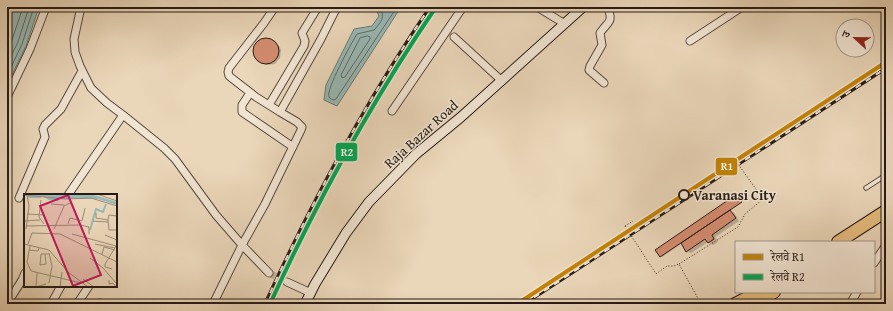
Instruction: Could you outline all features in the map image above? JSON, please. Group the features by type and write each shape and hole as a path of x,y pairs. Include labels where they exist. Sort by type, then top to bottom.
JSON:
{"highway":[{"path":"840,241 886,211"},
{"path":"854,241 886,220"},
{"path":"735,304 757,293"},
{"path":"753,304 772,293"}],"street":[{"path":"7,97 30,49 46,7"},
{"path":"81,7 74,39 75,52 82,71 91,88 100,97 164,148 175,159 216,215 269,273"},
{"path":"213,304 242,245 265,204 302,127 297,122 250,93 229,76 228,72 229,68 264,24 275,7"},
{"path":"269,105 304,46 305,41 302,33 318,7"},
{"path":"280,112 321,39 337,7"},
{"path":"392,111 463,7"},
{"path":"537,7 565,24"},
{"name":"Raja Bazar Road","path":"306,304 346,233 369,202 416,154 502,81 583,7"},
{"path":"604,83 589,70 602,45 600,33 611,17 608,7"},
{"path":"690,41 742,7"},
{"path":"454,37 502,81"},
{"path":"19,198 44,137 43,133 45,125 61,109 82,71"},
{"path":"250,93 242,105 242,112 293,147"},
{"path":"69,194 123,114"},
{"path":"875,262 886,247"},
{"path":"7,304 24,275"},
{"path":"287,282 311,293"},
{"path":"51,304 61,287"},
{"path":"77,304 88,287"},
{"path":"850,304 856,293"}],"lane":[{"path":"866,188 886,175"}],"path":[{"path":"633,221 625,226 656,274 667,266 679,264 738,227 744,214 762,199 732,157 722,163"},
{"path":"679,264 701,304"}],"water":[{"path":"7,7 39,7 26,46 7,85"},
{"path":"375,7 401,7 337,106 324,100 326,85 354,29 372,26 379,16"}],"building":[{"path":"266,38 275,42 279,51 275,60 266,64 257,60 253,51 257,42"},
{"path":"737,194 742,202 660,257 655,250"},
{"path":"730,210 736,218 712,235 714,239 708,243 705,239 686,252 681,243"}],"tunnel":[{"path":"269,273 287,282"}],"railway":[{"path":"265,304 302,227 341,152 406,43 430,7"},
{"path":"524,304 886,68"}],"rail line":[{"name":"R2","path":"270,304 307,227 347,152 412,43 436,7"},
{"name":"R1","path":"517,304 886,62"}],"place":[{"name":"Varanasi City","path":"684,195"}]}
